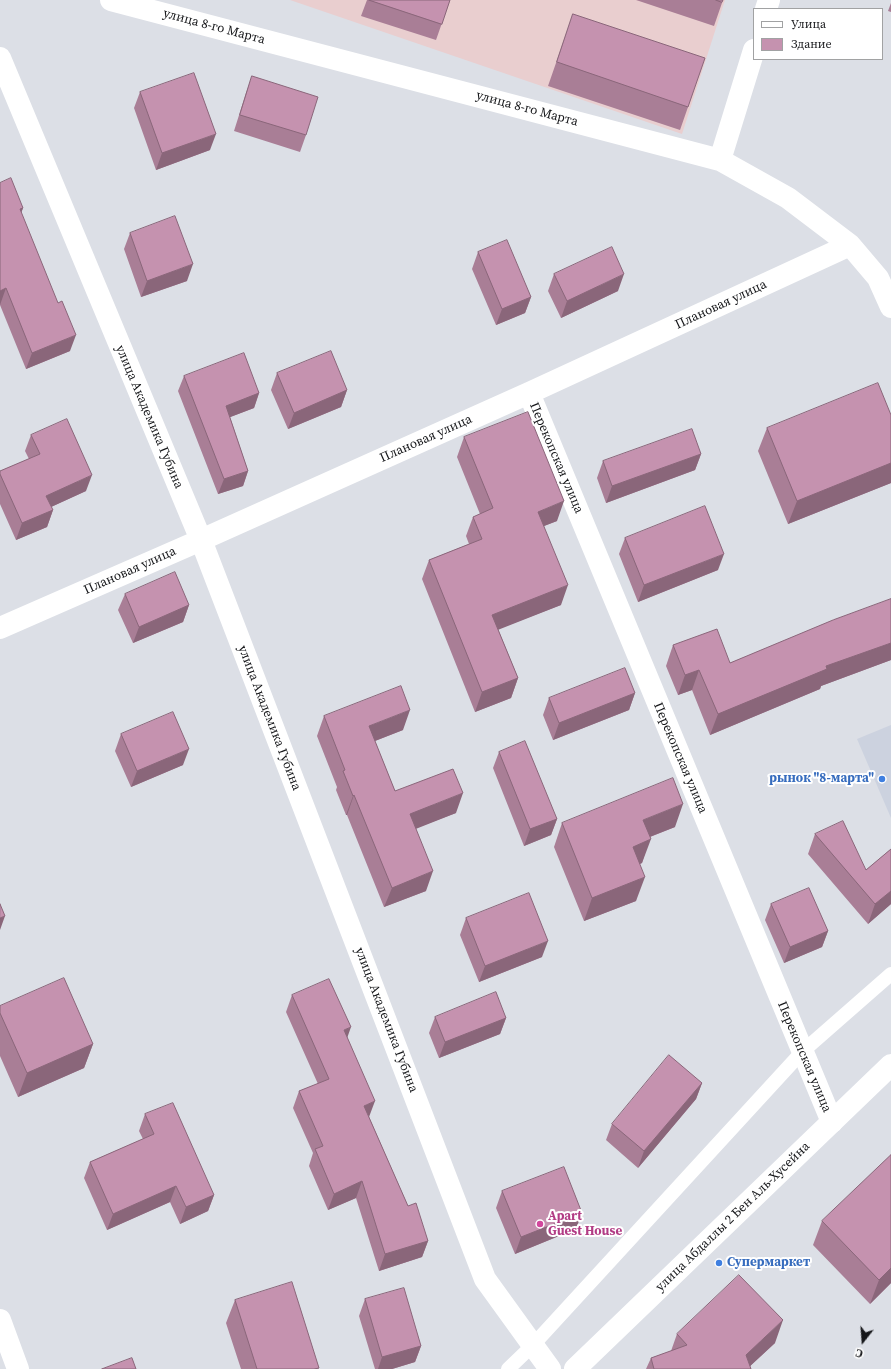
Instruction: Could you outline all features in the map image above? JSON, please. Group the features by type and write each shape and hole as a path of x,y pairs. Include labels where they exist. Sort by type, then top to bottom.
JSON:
{"street":[{"name":"улица 8-го Марта","path":"111,0 720,160 788,198 850,245 878,278 891,307"},
{"path":"720,160 753,53"},
{"name":"улица Академика Губина","path":"0,58 201,540 485,1278 550,1369"},
{"name":"Плановая улица","path":"0,628 529,393 850,245"},
{"name":"Перекопская улица","path":"529,393 832,1122"},
{"name":"улица Абдаллы 2 Бен Аль-Хусейна","path":"576,1369 891,1065"},
{"path":"0,1320 18,1369"}],"lane":[{"path":"508,1369 533,1345 802,1052 891,974"}],"shaded area":[{"path":"290,0 725,0 682,134"},
{"name":"рынок \"8-марта\"","path":"891,725 891,818 857,739"}],"building":[{"path":"369,0 450,0 442,24"},
{"path":"573,14 705,58 688,107 557,62"},
{"path":"194,73 216,134 162,153 140,92"},
{"path":"252,76 318,97 306,135 240,115"},
{"path":"11,178 23,208 20,209 58,303 62,301 76,335 32,353 6,288 0,291 0,183"},
{"path":"175,216 193,264 147,281 130,233"},
{"path":"507,240 531,297 502,309 478,252"},
{"path":"612,247 624,274 567,301 554,274"},
{"path":"331,351 347,390 294,413 277,373"},
{"path":"244,353 259,393 226,406 248,471 224,479 184,376"},
{"path":"878,383 891,415 891,463 797,501 767,428"},
{"path":"528,412 564,501 538,512 568,585 492,615 518,678 482,692 429,560 482,539 473,517 493,508 464,437"},
{"path":"67,419 92,475 46,496 53,510 22,523 0,471 40,454 31,435"},
{"path":"692,429 701,454 612,486 603,461"},
{"path":"705,506 724,554 644,585 625,538"},
{"path":"175,572 189,605 139,627 125,594"},
{"path":"891,599 891,643 826,666 827,669 718,714 699,670 685,675 673,645 717,629 730,663 833,620"},
{"path":"625,668 635,693 559,723 549,698"},
{"path":"401,686 410,710 369,726 395,791 453,769 463,793 410,814 433,871 392,888 343,771 345,770 324,716"},
{"path":"173,712 189,749 137,771 121,734"},
{"path":"525,741 557,819 530,829 499,752"},
{"path":"673,778 683,804 643,820 651,839 633,847 645,877 592,898 562,823"},
{"path":"843,821 866,870 891,849 891,891 875,904 815,834"},
{"path":"809,888 828,931 790,947 771,904"},
{"path":"529,893 548,941 485,966 466,918"},
{"path":"0,904 5,916 0,918"},
{"path":"64,978 93,1044 27,1073 0,1013 0,1006"},
{"path":"329,979 351,1027 344,1030 375,1101 364,1106 408,1206 416,1203 428,1241 385,1254 362,1181 334,1194 315,1149 323,1146 299,1091 329,1079 292,995"},
{"path":"496,992 506,1018 445,1042 435,1017"},
{"path":"669,1055 702,1083 644,1151 612,1124"},
{"path":"173,1103 214,1195 186,1207 176,1186 113,1214 90,1162 154,1134 145,1114"},
{"path":"891,1155 891,1268 879,1280 822,1221"},
{"path":"564,1167 582,1213 521,1237 502,1191"},
{"path":"739,1275 783,1320 746,1355 751,1369 654,1369 651,1358 687,1345 677,1334"},
{"path":"292,1282 319,1368 257,1369 235,1300"},
{"path":"404,1288 421,1346 382,1357 365,1299"},
{"path":"132,1358 136,1369 102,1369"}],"place":[{"name":"рынок \"8-марта\"","path":"882,779"},
{"name":"Apart Guest House","path":"540,1224"},
{"name":"Супермаркет","path":"719,1263"}]}
